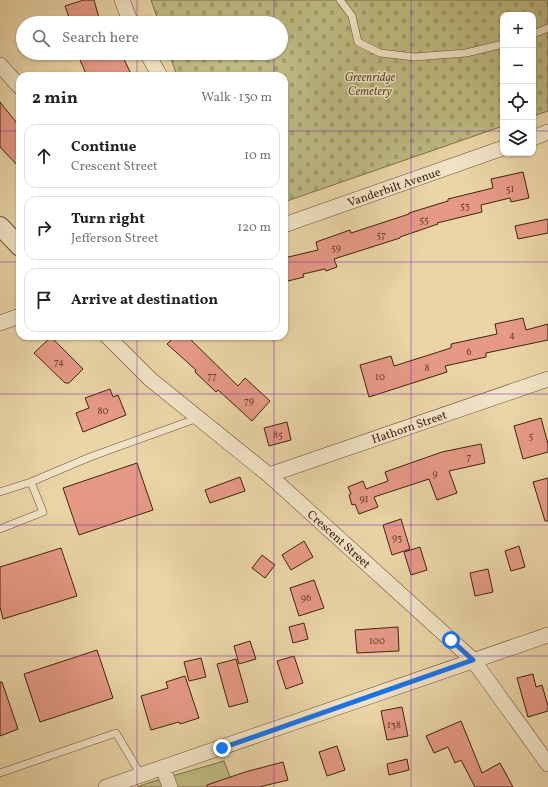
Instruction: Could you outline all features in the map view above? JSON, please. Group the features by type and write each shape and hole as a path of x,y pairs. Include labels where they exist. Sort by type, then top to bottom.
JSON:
{"street":[{"path":"122,0 128,16"},
{"path":"152,60 158,72"},
{"path":"0,65 16,83"},
{"path":"536,137 548,132"},
{"name":"Vanderbilt Avenue","path":"288,224 500,149"},
{"path":"0,226 16,243"},
{"path":"0,323 16,317"},
{"name":"Crescent Street","path":"111,340 150,379 269,475 473,660 548,764"},
{"name":"Hathorn Street","path":"269,475 548,379"},
{"path":"106,787 548,635"},
{"path":"163,768 170,787"}],"lane":[{"path":"340,0 352,16 358,42 380,53 414,57 466,53 500,45"},
{"path":"536,33 548,28"},
{"path":"0,492 31,482 90,457 198,418"},
{"path":"0,529 43,512 31,482"},
{"path":"0,774 116,733 141,776"}],"green space":[{"name":"Greenridge Cemetery","path":"151,0 548,0 548,111 536,115 536,12 500,12 500,127 288,201 288,72 176,72 171,60 288,60 288,16 157,16"},
{"path":"224,761 234,787 137,787 148,783"}],"building":[{"path":"84,0 94,0 98,16 69,16 65,6"},
{"path":"80,60 124,60 130,72 85,72"},
{"path":"0,102 16,122 16,164 0,147"},
{"path":"523,172 529,198 511,202 510,198 481,205 482,212 437,223 438,224 400,238 334,259 337,267 326,271 325,269 303,274 304,277 288,281 288,257 318,250 316,242 350,230 351,233 448,201 448,199 493,188 491,179"},
{"path":"548,219 548,233 518,239 515,226"},
{"path":"523,318 526,330 548,324 548,340 486,353 486,357 445,366 447,372 369,397 360,365 391,356 394,366 451,348 451,344 497,334 495,324"},
{"path":"48,340 54,340 83,369 69,383 65,383 34,353"},
{"path":"171,340 191,340 238,386 245,378 270,401 252,421 218,390 216,392 195,372 196,370 167,344"},
{"path":"110,389 113,397 118,395 126,415 83,432 76,413 89,408 85,398"},
{"path":"541,418 548,444 548,452 523,459 514,426"},
{"path":"287,422 291,440 269,446 264,428"},
{"path":"481,444 485,463 449,471 457,493 437,500 429,479 374,497 378,507 359,514 355,504 352,505 349,495 351,494 348,487 363,481 366,489 388,481 385,472 442,452"},
{"path":"137,463 153,510 79,535 63,488"},
{"path":"240,477 245,491 210,503 205,490"},
{"path":"548,478 548,521 545,521 533,482"},
{"path":"401,519 410,549 392,555 383,525"},
{"path":"304,541 313,557 291,570 282,555"},
{"path":"519,546 525,567 511,571 505,551"},
{"path":"420,547 427,570 411,575 404,552"},
{"path":"61,548 77,596 3,619 0,607 0,567"},
{"path":"262,555 275,565 265,578 252,568"},
{"path":"488,569 493,592 475,596 470,573"},
{"path":"314,580 324,608 299,616 290,588"},
{"path":"304,623 308,639 293,643 289,627"},
{"path":"398,627 399,651 357,653 355,630"},
{"path":"250,641 256,659 239,664 234,646"},
{"path":"97,650 113,698 40,722 24,674"},
{"path":"294,656 303,683 286,689 277,661"},
{"path":"201,658 206,677 189,681 184,662"},
{"path":"236,659 248,702 229,707 217,664"},
{"path":"533,674 536,687 542,685 548,711 528,717 517,678"},
{"path":"185,676 199,718 180,724 179,722 151,730 141,696 168,688 166,682"},
{"path":"0,682 2,682 18,729 0,736"},
{"path":"402,707 408,736 387,740 381,711"},
{"path":"461,721 482,773 500,763 513,787 475,787 461,760 455,763 448,747 434,753 426,736"},
{"path":"337,746 345,770 327,776 319,752"},
{"path":"407,759 409,770 389,775 387,764"},
{"path":"283,762 288,780 259,787 207,787 207,785 245,772"}],"route":[{"path":"222,748 473,660 451,640"}]}
